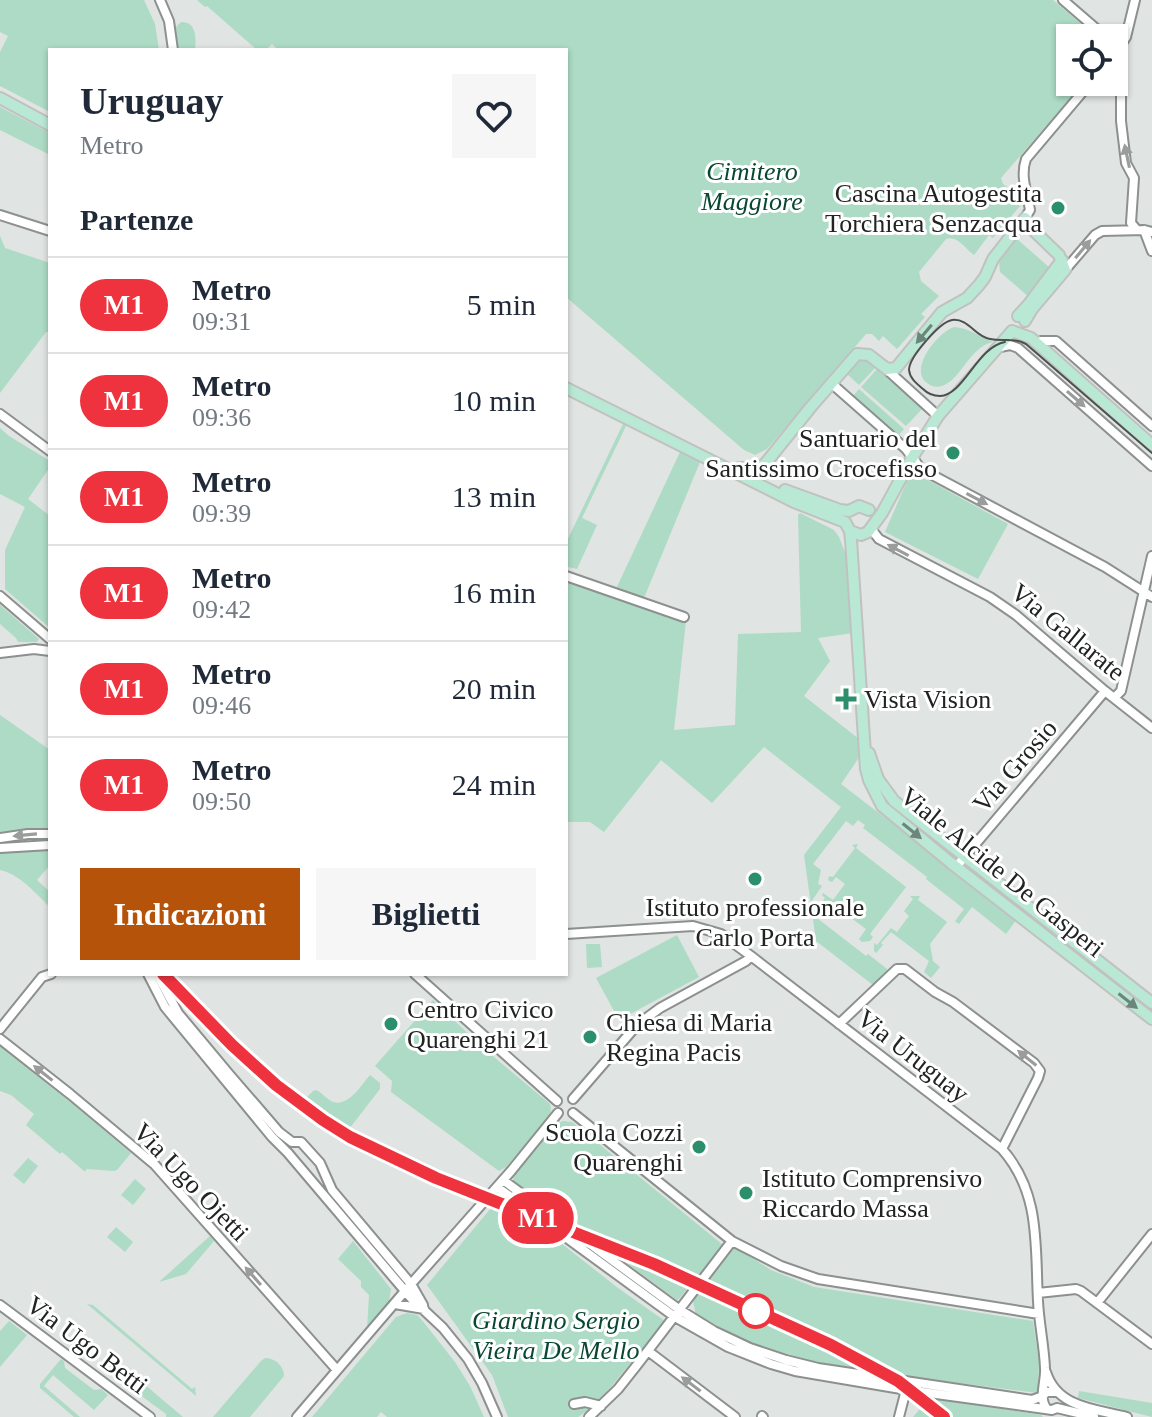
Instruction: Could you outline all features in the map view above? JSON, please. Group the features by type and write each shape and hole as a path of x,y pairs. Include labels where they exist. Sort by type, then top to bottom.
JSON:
{"main road":[{"path":"0,98 48,124"},
{"path":"739,468 757,468 765,464 857,354 869,355 890,370 896,368 942,312 967,298 979,285 993,259 1027,215 1035,232 1059,255 1064,265 1033,296 1020,325 938,416 852,558"},
{"path":"1020,325 1034,341 1152,445"},
{"name":"Via Gallarate","path":"568,386 797,495 832,508 848,521 857,534 869,530"},
{"name":"Via Gallarate","path":"568,386 794,502 848,521"},
{"path":"794,502 841,529 846,549 852,558"},
{"name":"Via Gallarate","path":"848,521 859,506 869,510 886,506"},
{"path":"869,510 873,518 869,530"},
{"path":"848,521 866,743"},
{"name":"Viale Alcide De Gasperi","path":"866,743 878,779 894,801 1152,1003"},
{"name":"Viale Alcide De Gasperi","path":"866,743 866,769 882,806 1152,1019"}],"street":[{"path":"160,0 169,21 173,48"},
{"path":"1063,0 1091,24"},
{"path":"1128,29 1135,0"},
{"path":"1027,215 1023,179 1026,159 1079,96"},
{"path":"1121,96 1126,163 1134,178 1131,223 1144,230 1152,251"},
{"path":"0,215 48,230"},
{"path":"1064,265 1102,231 1144,230"},
{"path":"1034,341 1056,341 1152,426"},
{"path":"1000,347 1010,345 1018,348 1152,466"},
{"path":"884,367 938,416"},
{"path":"831,383 906,449 921,469 1105,567 1152,597"},
{"path":"0,414 48,450"},
{"name":"Via Gallarate","path":"869,530 879,539 990,597 1016,615 1152,728"},
{"path":"1114,698 1121,691 1152,556"},
{"path":"568,577 684,617"},
{"path":"0,596 48,637"},
{"path":"0,653 41,647 44,643 41,632"},
{"path":"34,649 48,651"},
{"name":"Via Grosio","path":"956,867 1105,691"},
{"path":"0,838 48,834"},
{"path":"0,848 48,845"},
{"name":"Via Uruguay","path":"568,934 693,926 717,932 1002,1149 1014,1164 1029,1195 1045,1371 1043,1396"},
{"path":"573,1099 637,1025 660,1008 751,956"},
{"path":"839,1024 897,969 905,969 1034,1063 1040,1071 1038,1078 1002,1149"},
{"path":"0,1029 42,977 48,975"},
{"path":"149,976 165,1007 272,1137 408,1287"},
{"path":"158,976 173,1005 192,1030 279,1132 292,1142 301,1142 323,1168 332,1190 468,1359 497,1417"},
{"path":"421,976 557,1101"},
{"name":"Via Ugo Ojetti","path":"0,1039 155,1165 337,1370"},
{"path":"565,1096 573,1099 576,1105 573,1113 564,1116 558,1113 557,1101 565,1096"},
{"path":"297,1417 558,1113"},
{"path":"573,1113 732,1241 781,1266 818,1279 1039,1314"},
{"path":"288,1153 288,1145 292,1142"},
{"path":"309,1178 318,1178 323,1168"},
{"path":"500,1184 717,1341 771,1364 817,1375 1032,1400 1051,1391 1074,1404 1127,1417"},
{"path":"1097,1303 1152,1234"},
{"path":"589,1417 618,1389 732,1241"},
{"path":"1038,1293 1081,1291 1152,1344"},
{"path":"395,1304 425,1309"},
{"name":"Via Ugo Betti","path":"0,1305 150,1417"},
{"path":"648,1351 735,1417"},
{"path":"1045,1371 1061,1400 1052,1409"},
{"path":"907,1386 1094,1417"},
{"path":"899,1417 907,1386"},
{"path":"1043,1396 1043,1406 1052,1409"},
{"path":"574,1404 585,1402 601,1406"}],"green space":[{"path":"0,0 144,0 155,24 159,48 48,48 48,111 0,86 0,52 8,36 0,32"},
{"name":"Cimitero Maggiore","path":"197,0 1053,0 1081,24 1056,24 1056,96 1072,96 1001,178 1010,189 1006,194 1020,206 993,238 989,235 974,255 958,241 946,239 919,272 921,281 939,296 921,314 925,317 897,349 883,336 879,341 872,334 866,334 767,449 755,455 744,450 568,299 568,48 276,48 272,44 268,48 255,48"},
{"path":"181,22 193,28 195,48 178,48 176,27"},
{"path":"0,107 48,132 48,154 0,130"},
{"path":"0,236 5,248 48,262 48,332 0,393"},
{"path":"1017,239 1058,275 1036,303 1000,272 999,261"},
{"path":"954,327 993,342 978,350 949,383 932,386 923,379 922,362 940,336"},
{"path":"861,360 875,368 859,385 847,374"},
{"path":"877,369 922,409 906,426 861,387"},
{"path":"859,389 904,429 898,436 853,396"},
{"path":"623,424 626,426 582,518 597,525 577,569 568,567 568,539"},
{"path":"0,428 48,460 48,470 28,499 48,514 48,626 5,589 5,550 25,507 0,494"},
{"path":"680,452 700,462 644,598 616,589"},
{"path":"916,477 928,480 1008,524 978,579 885,532 907,481"},
{"path":"800,513 834,530 848,560 853,633 818,638 830,661 804,696 859,739 860,756 841,784 1017,919 1006,934 972,907 959,924 955,921 964,909 863,828 865,825 858,820 853,826 846,821 813,864 821,870 818,884 822,886 811,902 816,911 813,915 887,969 873,985 816,941 804,855 841,807 764,747 712,803 661,760 604,832 590,822 568,822 568,580 686,621 674,730 735,725 738,634 801,632"},
{"path":"0,605 39,639 37,642 18,642 0,624"},
{"path":"0,715 48,749 48,829 30,828 0,833"},
{"path":"858,844 856,848 906,887 870,934 873,937 870,941 862,942 859,939 866,929 827,900 819,909 817,903 821,904 825,898 823,893 833,900 845,884 836,877 832,882 828,880 829,876 833,877 855,848 852,845"},
{"path":"48,848 48,867 37,880 48,890 48,905 21,880 0,870 0,854"},
{"path":"910,896 920,896 918,900 947,922 930,944 933,961 940,967 931,978 924,972 929,961 891,932 876,953 874,951 874,943 877,945 891,928 897,932 909,916 904,911 913,899"},
{"path":"677,935 699,977 619,1020 596,978"},
{"path":"586,944 600,944 602,967 587,968"},
{"path":"433,1000 481,1046 550,1104 550,1116 506,1167 499,1171 391,1092 392,1081 375,1066"},
{"path":"0,1047 131,1153 117,1170 84,1171 26,1125 34,1114 11,1095 0,1091"},
{"path":"370,1075 380,1083 380,1089 349,1129 330,1123 307,1097 316,1090 339,1103 354,1094"},
{"path":"563,1121 572,1122 723,1245 679,1299 514,1182 516,1172"},
{"path":"28,1158 38,1166 24,1184 13,1175"},
{"path":"135,1179 146,1189 133,1205 121,1195"},
{"name":"Giardino Sergio Vieira De Mello","path":"501,1196 665,1321 596,1405 578,1417 508,1417 492,1375 427,1285"},
{"path":"116,1227 133,1242 125,1252 107,1237"},
{"path":"210,1236 214,1241 186,1274 159,1282"},
{"path":"353,1241 391,1289 389,1303 367,1329 369,1295 361,1287 361,1281 338,1259"},
{"path":"735,1247 771,1270 814,1287 1033,1321 1039,1361 1038,1393 812,1361 751,1343 695,1314 693,1303"},
{"path":"87,1304 93,1305 192,1389 195,1387 196,1396"},
{"path":"407,1313 421,1319 455,1362 484,1417 387,1417 381,1412 377,1417 312,1417 396,1317"},
{"path":"9,1321 27,1335 0,1367 0,1331"},
{"path":"265,1358 278,1363 284,1376 250,1417 213,1417 261,1361"},
{"path":"61,1359 65,1368 94,1390 101,1389 108,1395 94,1410 53,1375 44,1386 80,1417 74,1417 40,1388"},
{"path":"125,1368 183,1417 166,1417 117,1378"},
{"path":"1079,1391 1152,1403 1152,1417 1078,1398"},
{"path":"930,1397 1041,1415 1043,1417 913,1417"}],"tram line":[{"path":"1005,342 986,352 949,394 940,396 929,393 914,381 909,370 926,341 947,322 958,320 985,338 1026,344 1152,453"}],"metro line":[{"name":"M1","path":"165,976 276,1085 350,1137 436,1178 654,1264 831,1345 898,1381 944,1417"}],"place":[{"name":"Cascina Autogestita Torchiera Senzacqua","path":"1058,208"},
{"name":"Santuario del Santissimo Crocefisso","path":"953,453"},
{"name":"Vista Vision","path":"846,699"},
{"name":"Istituto professionale Carlo Porta","path":"755,879"},
{"name":"Centro Civico Quarenghi 21","path":"391,1024"},
{"name":"Chiesa di Maria Regina Pacis","path":"590,1037"},
{"name":"Scuola Cozzi Quarenghi","path":"699,1147"},
{"name":"Istituto Comprensivo Riccardo Massa","path":"746,1193"}]}
